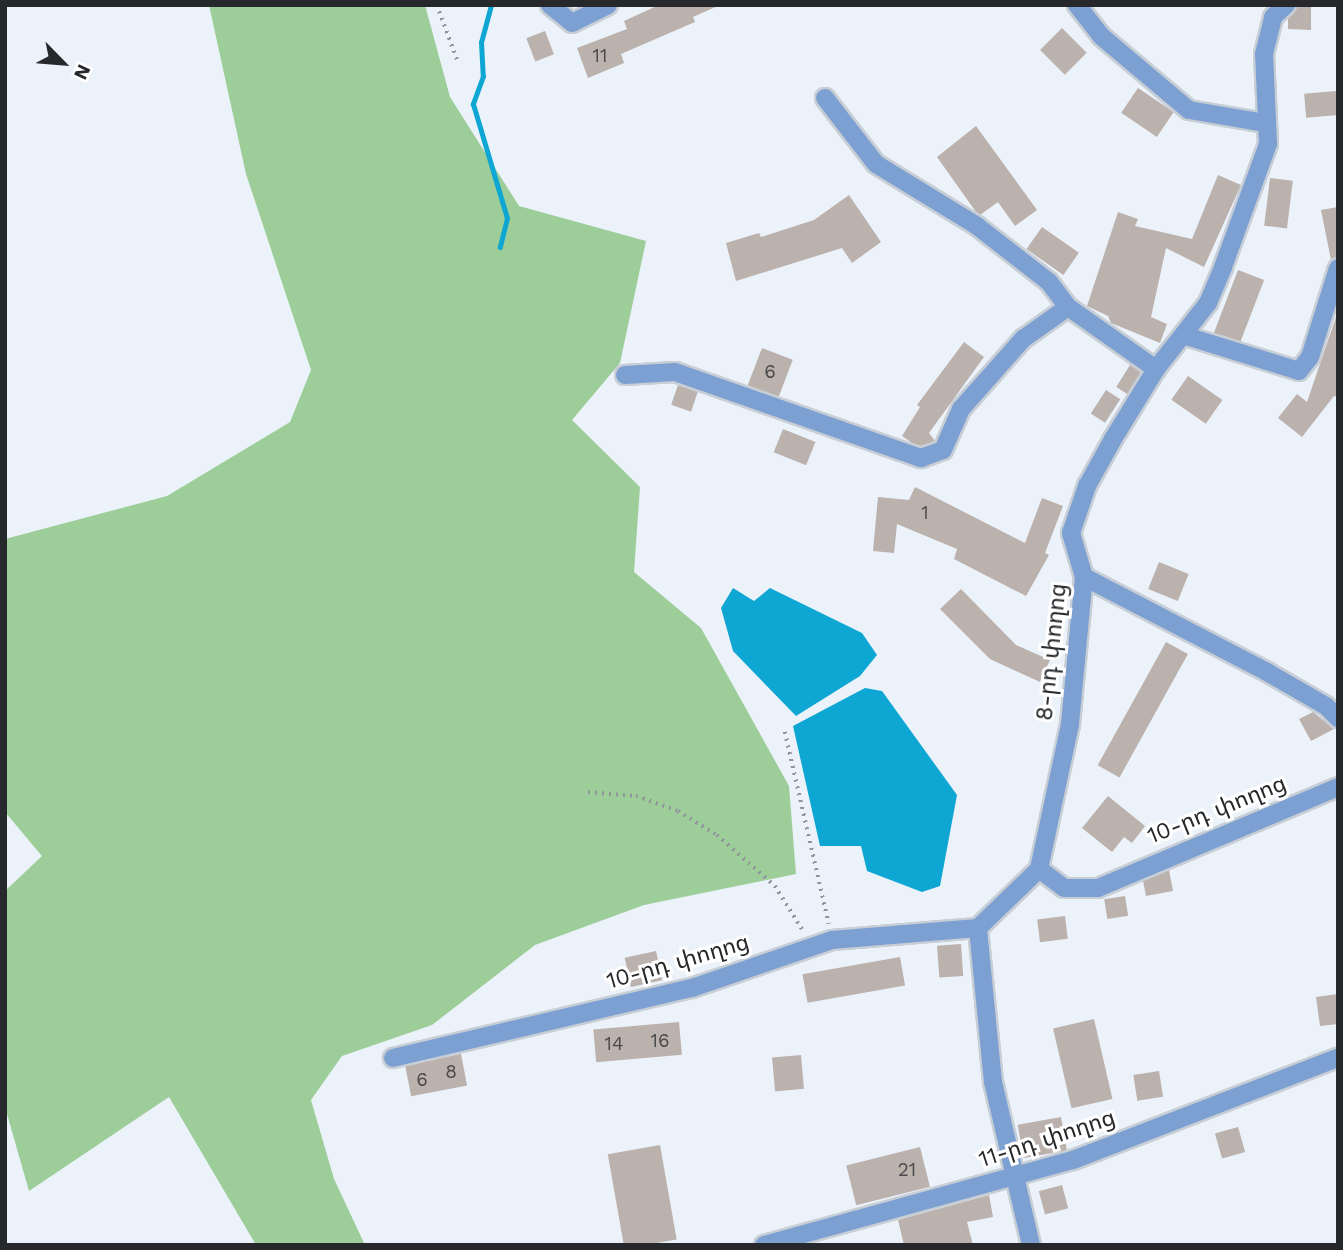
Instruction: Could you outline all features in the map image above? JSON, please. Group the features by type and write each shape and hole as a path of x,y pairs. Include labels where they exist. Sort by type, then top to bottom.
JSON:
{"street":[{"path":"550,5 572,23 608,5"},
{"path":"1077,5 1101,36 1189,110 1266,123"},
{"name":"8-րդ փողոց","path":"1039,869 1070,724 1084,577 1071,533 1087,486 1156,369 1186,336 1208,303 1268,144 1264,54 1273,17 1286,5"},
{"path":"825,98 876,164 936,197 976,226 1049,282 1068,307 1156,369"},
{"path":"1186,336 1299,371 1310,357 1338,268"},
{"path":"625,375 675,372 922,458 943,450 961,410 1023,339 1068,307"},
{"path":"1084,577 1268,672 1326,706 1338,718"},
{"name":"10-րդ փողոց","path":"1039,869 1064,888 1098,888 1338,788"},
{"path":"1031,1245 993,1082 978,928 1039,869"},
{"name":"10-րդ փողոց","path":"393,1058 692,988 832,940 978,928"},
{"name":"11-րդ փողոց","path":"764,1245 1073,1160 1338,1058"}],"path":[{"path":"437,5 457,59"},
{"path":"785,732 832,940"},
{"path":"588,792 636,796 678,811 717,835 775,886 799,920 810,947"}],"green space":[{"path":"209,5 425,5 450,97 519,206 646,241 620,363 572,420 640,487 634,572 701,628 789,786 796,874 644,905 535,945 432,1025 342,1056 311,1100 334,1179 365,1245 256,1245 169,1097 29,1191 5,1107 5,891 42,856 5,812 5,539 167,496 290,422 311,370 246,174"}],"water":[{"path":"733,588 754,601 770,588 862,633 877,655 860,676 796,716 733,651 721,608"},
{"path":"865,688 882,691 957,795 940,886 922,892 867,871 861,846 820,846 793,726"}],"building":[{"path":"659,5 720,5 693,17 695,22 621,54 624,63 588,78 577,48 627,29 624,21"},
{"path":"1297,6 1311,6 1311,30 1288,29 1288,19"},
{"path":"1062,28 1087,53 1065,75 1040,50"},
{"path":"545,31 554,54 535,62 526,38"},
{"path":"1138,88 1174,112 1157,137 1121,113"},
{"path":"1336,91 1338,115 1306,118 1304,94"},
{"path":"976,126 1037,210 1015,226 998,202 980,215 976,212 937,157"},
{"path":"1218,175 1241,185 1204,267 1166,248 1151,317 1167,324 1160,343 1111,323 1108,316 1087,306 1118,212 1138,219 1135,226 1192,239"},
{"path":"1270,178 1293,181 1287,228 1264,226"},
{"path":"849,195 881,242 852,263 842,248 736,281 726,243 759,233 761,237 814,220"},
{"path":"1338,207 1338,257 1331,260 1321,210"},
{"path":"1042,227 1079,253 1063,275 1027,249"},
{"path":"1238,270 1264,280 1240,344 1214,333"},
{"path":"1338,311 1338,397 1334,396 1302,437 1278,418 1297,394 1307,402"},
{"path":"964,342 984,357 929,433 935,441 921,446 912,443 902,436 920,407 917,405"},
{"path":"762,348 793,360 778,397 748,385"},
{"path":"1130,365 1141,372 1127,394 1116,387"},
{"path":"1188,376 1222,400 1206,424 1171,400"},
{"path":"678,385 698,392 691,412 671,405"},
{"path":"1106,390 1120,399 1105,423 1091,413"},
{"path":"783,429 815,442 806,465 774,452"},
{"path":"915,487 1025,543 1042,498 1063,506 1045,553 1049,555 1026,596 954,559 957,549 897,524 894,553 873,551 878,497 909,500"},
{"path":"1159,562 1189,574 1178,601 1148,589"},
{"path":"961,589 1016,645 1050,660 1040,682 990,659 940,609"},
{"path":"1166,642 1188,654 1120,777 1098,765"},
{"path":"1313,712 1334,729 1311,741 1299,719"},
{"path":"1108,796 1145,826 1132,843 1124,837 1112,852 1082,828"},
{"path":"1169,870 1173,891 1146,896 1143,881"},
{"path":"1125,896 1128,916 1107,919 1104,899"},
{"path":"1065,916 1068,939 1040,942 1037,919"},
{"path":"961,944 963,976 939,978 937,946"},
{"path":"656,951 662,980 631,987 625,958"},
{"path":"900,957 905,986 808,1003 803,974"},
{"path":"1338,994 1338,1024 1320,1026 1316,997"},
{"path":"1094,1019 1112,1099 1072,1108 1053,1028"},
{"path":"679,1022 682,1055 596,1062 593,1029"},
{"path":"461,1054 467,1085 411,1096 405,1065"},
{"path":"801,1055 804,1089 775,1091 772,1058"},
{"path":"1159,1071 1163,1097 1137,1101 1133,1075"},
{"path":"1061,1117 1067,1150 1024,1158 1018,1125"},
{"path":"1238,1127 1245,1152 1222,1159 1215,1134"},
{"path":"660,1145 677,1240 646,1245 624,1245 608,1154"},
{"path":"920,1147 930,1187 856,1205 846,1165"},
{"path":"1062,1185 1068,1208 1045,1214 1039,1191"},
{"path":"989,1195 993,1217 967,1222 973,1245 904,1245 898,1220"}],"waterway":[{"path":"491,5 481,42 483,76 473,104 507,218 500,247"}]}
